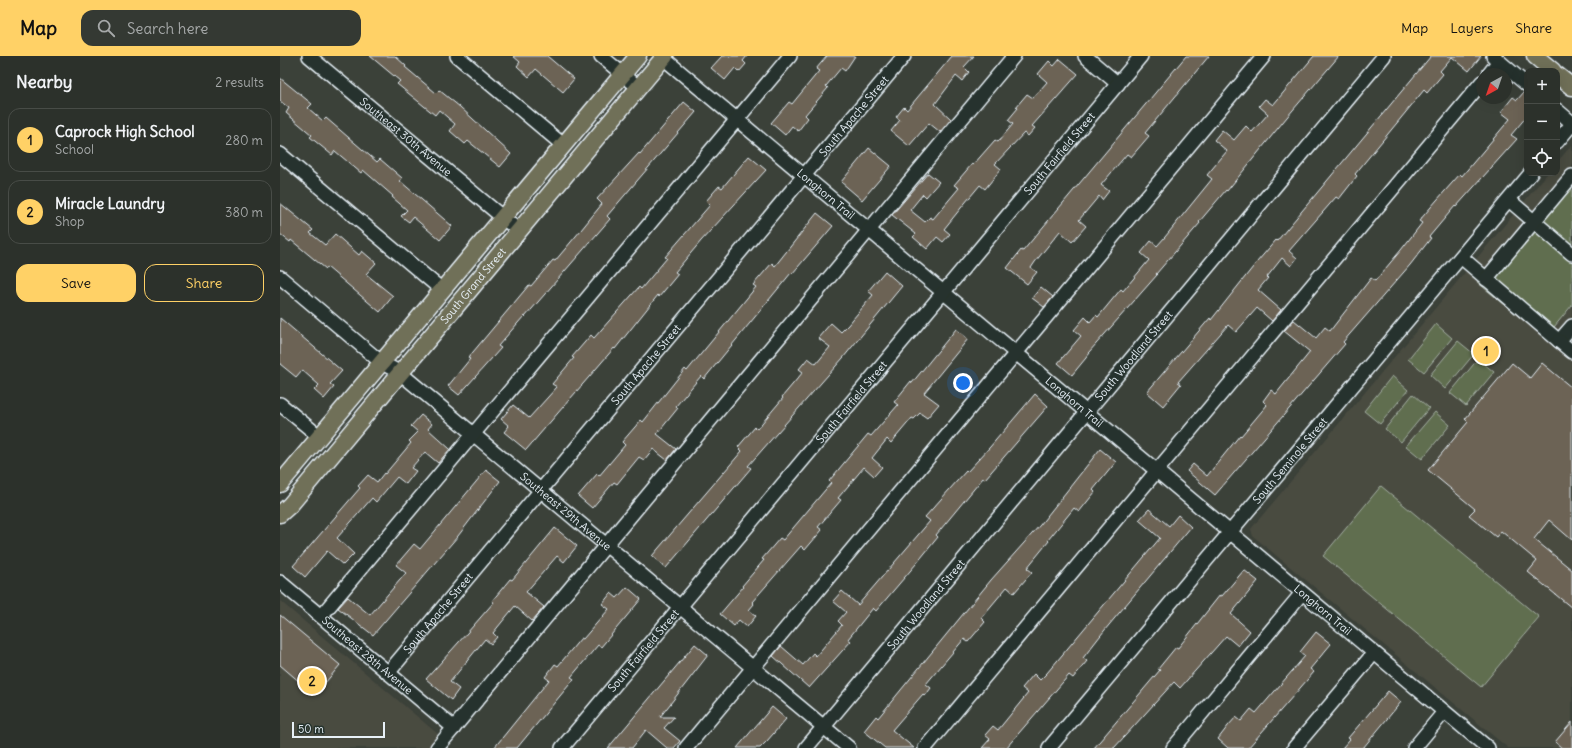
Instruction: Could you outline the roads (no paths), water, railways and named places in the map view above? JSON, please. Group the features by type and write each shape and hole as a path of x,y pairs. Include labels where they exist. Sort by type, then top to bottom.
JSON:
{"main road":[{"name":"South Grand Street","path":"280,484 638,56"},
{"path":"1535,56 1549,68"},
{"name":"South Grand Street","path":"280,514 290,505 663,57"},
{"path":"1560,77 1572,87"}],"street":[{"name":"Southeast 30th Avenue","path":"309,56 519,231"},
{"path":"457,56 563,145"},
{"path":"601,56 638,87"},
{"path":"321,616 790,56"},
{"name":"South Apache Street","path":"388,673 904,56"},
{"path":"437,748 1014,56"},
{"path":"1085,56 1118,84"},
{"name":"South Fairfield Street","path":"562,748 1141,56"},
{"path":"686,748 1015,352 1264,56"},
{"name":"South Woodland Street","path":"806,748 1384,56"},
{"name":"Longhorn Trail","path":"663,57 803,176 1488,748"},
{"path":"1496,59 1524,82"},
{"path":"925,748 1476,89"},
{"path":"1559,140 1572,124 1560,113"},
{"path":"280,154 442,290"},
{"name":"South Seminole Street","path":"1049,748 1529,176"},
{"path":"1486,279 1572,176"},
{"path":"1509,200 1572,254"},
{"path":"1461,257 1572,352"},
{"name":"Southeast 29th Avenue","path":"280,277 382,363 400,372 849,748"},
{"path":"1559,341 1572,326"},
{"path":"280,404 320,437"},
{"name":"Southeast 28th Avenue","path":"280,582 454,728"},
{"path":"1173,748 1302,593"},
{"path":"1294,748 1374,653"},
{"path":"1414,748 1444,712"}],"place":[{"name":"Caprock High School","path":"1486,351"},
{"name":"Miracle Laundry","path":"312,681"}]}
